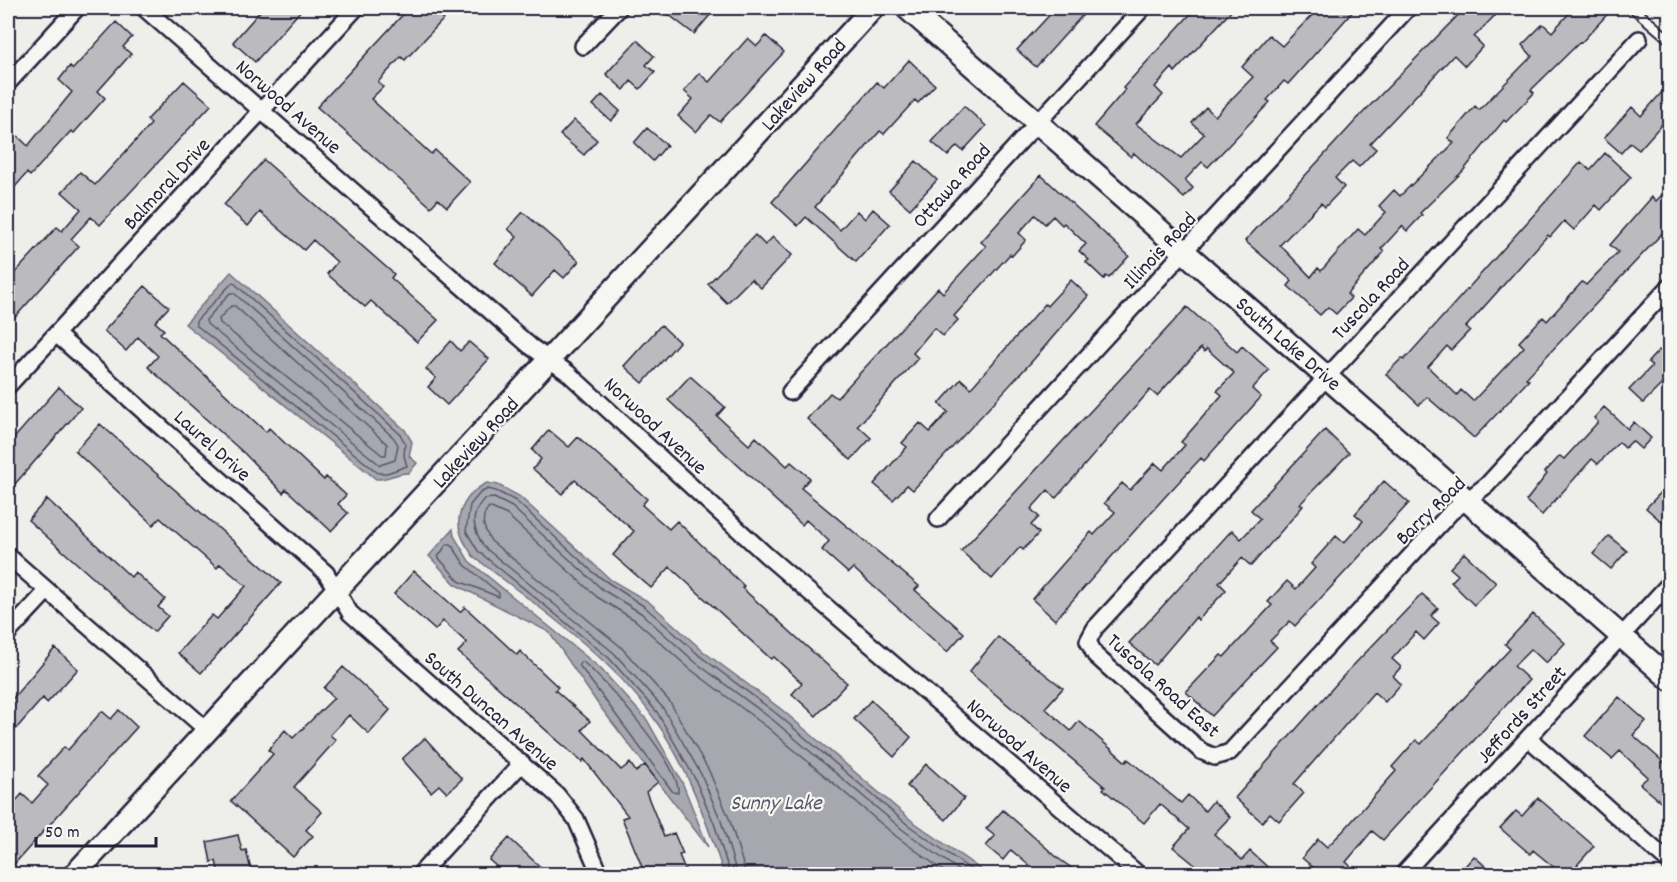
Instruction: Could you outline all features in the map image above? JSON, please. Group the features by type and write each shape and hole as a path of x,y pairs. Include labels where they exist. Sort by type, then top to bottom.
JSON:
{"street":[{"path":"8,83 77,8"},
{"name":"Norwood Avenue","path":"144,8 530,346 568,373 766,555 1138,874"},
{"name":"Balmoral Drive","path":"8,386 356,8"},
{"path":"583,46 619,8"},
{"name":"Lakeview Road","path":"75,874 873,8"},
{"name":"South Lake Drive","path":"907,8 1670,679"},
{"name":"Ottawa Road","path":"790,392 1143,8"},
{"name":"Illinois Road","path":"938,519 1408,8"},
{"name":"Tuscola Road","path":"1088,641 1095,628 1639,39"},
{"name":"Barry Road","path":"1215,758 1230,752 1451,512 1487,484 1670,286"},
{"name":"Laurel Drive","path":"56,334 326,573 337,591"},
{"path":"8,556 207,730"},
{"name":"Jeffords Street","path":"1403,874 1670,583"},
{"path":"8,633 47,591"},
{"name":"South Duncan Avenue","path":"337,591 350,613 557,795 576,819 600,874"},
{"name":"Tuscola Road East","path":"1088,641 1095,655 1201,751 1215,758"},
{"path":"1528,738 1670,863"},
{"path":"420,874 522,763"}],"lane":[{"path":"1633,8 1670,40"}],"water":[{"path":"231,272 405,430 412,442 409,456 417,463 409,473 376,479 185,324"},
{"name":"Sunny Lake","path":"487,483 498,485 519,496 611,580 649,602 704,652 781,709 911,820 987,874 724,874 703,813 686,773 653,717 614,671 592,650 473,556 466,545 459,526 461,511 474,491"},
{"path":"453,529 454,536 469,561 600,668 647,720 682,782 708,847 598,704 549,632 456,585 429,556"}],"building":[{"path":"263,8 303,8 255,62 233,42"},
{"path":"409,8 454,8 405,60 401,57 378,82 383,87 371,99 431,154 435,150 470,182 447,207 438,199 431,207 317,107"},
{"path":"660,8 716,8 694,34"},
{"path":"1056,8 1089,8 1036,67 1017,50"},
{"path":"1196,8 1234,8 1175,72 1172,68 1155,87 1163,95 1136,124 1181,158 1204,134 1192,123 1206,107 1215,116 1253,77 1242,67 1269,35 1282,46 1319,8 1356,8 1288,84 1284,81 1267,100 1270,102 1208,167 1202,162 1185,180 1193,188 1184,198 1134,153 1131,157 1094,126 1125,90 1123,88"},
{"path":"1465,8 1502,8 1474,37 1483,46 1465,66 1454,55 1370,144 1376,149 1359,167 1352,161 1335,178 1344,187 1325,207 1321,203 1280,245 1311,277 1318,268 1321,271 1358,229 1365,235 1386,212 1379,206 1394,190 1400,196 1454,143 1448,138 1475,106 1479,110 1532,56 1522,45 1543,24 1552,32 1574,8 1613,8 1581,43 1531,90 1534,93 1506,122 1504,120 1463,171 1420,213 1422,215 1407,231 1402,226 1381,249 1384,252 1347,294 1351,298 1336,314 1328,307 1320,315 1288,286 1292,281 1245,241 1359,117"},
{"path":"116,22 132,37 123,47 131,54 98,91 105,98 74,133 71,131 30,176 27,173 8,195 8,127 28,146 72,92 59,80 70,66 73,69"},
{"path":"766,36 784,52 720,122 711,115 696,132 678,116 693,99 684,91 699,73 709,82 748,38 757,46"},
{"path":"637,40 654,56 646,65 655,72 640,89 631,81 624,90 606,74"},
{"path":"909,60 935,85 918,103 915,100 884,134 880,131 815,207 840,230 857,211 865,219 873,209 890,224 856,262 806,217 798,226 772,202 877,82 884,88"},
{"path":"184,81 211,105 100,225 91,217 71,239 79,246 8,325 8,268 14,274 57,227 62,231 81,209 62,192 80,172 95,185 151,124 147,120"},
{"path":"1670,83 1670,115 1639,150 1630,143 1621,153 1604,138 1632,107 1641,116"},
{"path":"602,95 620,111 611,121 593,105"},
{"path":"964,106 986,126 963,151 957,146 948,156 932,142"},
{"path":"574,120 597,140 584,155 560,135"},
{"path":"647,128 667,145 653,161 634,143"},
{"path":"1605,153 1631,177 1601,210 1596,205 1574,230 1564,221 1550,237 1548,235 1466,327 1470,330 1451,350 1447,346 1428,367 1457,395 1461,390 1473,401 1524,347 1519,342 1543,317 1547,321 1582,282 1586,285 1618,252 1610,245 1652,197 1656,201 1670,187 1670,225 1526,378 1529,380 1474,438 1427,397 1419,405 1386,374 1402,358 1404,360 1581,162 1590,170"},
{"path":"264,160 394,274 391,278 438,320 417,342 371,301 365,307 327,274 337,262 313,240 304,250 260,212 248,226 224,205"},
{"path":"916,161 937,180 910,209 889,191"},
{"path":"1041,175 1129,256 1109,278 1106,276 1104,279 1086,262 1089,260 1079,251 1086,244 1064,223 1062,225 1053,216 1045,224 1035,215 1019,233 1026,240 1012,256 1010,254 954,316 958,320 943,336 934,328 913,353 918,358 858,426 871,438 851,460 807,419 830,393 837,398 938,288 943,293 986,246 981,242"},
{"path":"523,212 579,261 564,278 555,270 532,296 495,263 517,237 508,229"},
{"path":"755,235 765,245 773,237 792,255 761,288 751,279 727,303 708,284"},
{"path":"1071,280 1088,296 1034,359 913,490 907,485 893,500 874,484 907,447 902,443 920,423 930,432 948,412 939,404 961,379 971,388 1045,304 1047,306"},
{"path":"145,286 169,307 155,322 164,330 160,333 266,432 269,428 324,480 326,477 346,495 338,504 348,513 331,531 286,489 283,493 245,454 148,367 158,356 138,337 126,351 104,331"},
{"path":"1187,307 1237,352 1242,346 1269,370 1252,389 1261,397 1204,461 1201,458 1163,499 1055,620 1032,599 1091,532 1094,535 1115,512 1104,503 1122,483 1130,490 1155,463 1163,470 1185,445 1181,442 1222,395 1217,391 1234,373 1207,349 1204,352 1201,348 1157,396 1150,390 1056,498 1048,490 1031,509 1039,517 1031,525 1039,533 1023,550 1020,547 992,579 961,551"},
{"path":"661,325 679,342 643,383 624,366"},
{"path":"451,341 460,351 469,342 489,359 447,405 428,387 436,378 426,369"},
{"path":"1659,350 1670,359 1670,376 1643,403 1629,390 1652,366 1648,362"},
{"path":"690,376 725,407 717,416 749,445 756,437 787,466 791,462 810,478 801,488 919,586 915,590 964,633 947,652 853,568 848,573 822,550 829,541 806,520 802,525 668,400"},
{"path":"59,387 81,408 8,492 8,445"},
{"path":"1604,407 1628,429 1634,422 1651,438 1641,449 1632,441 1625,448 1619,442 1598,464 1592,459 1542,515 1526,501 1547,474 1545,472 1560,456 1564,459 1598,422 1594,418"},
{"path":"100,424 281,583 201,673 178,653 212,615 217,619 246,586 220,564 217,568 160,518 153,525 75,451"},
{"path":"549,430 569,447 578,437 647,499 642,505 669,529 677,521 744,586 742,588 847,683 816,716 792,694 802,683 774,657 771,659 670,567 651,588 613,555 634,531 575,480 562,494 533,469 541,459 532,450"},
{"path":"1325,430 1349,453 1300,504 1303,506 1251,566 1242,558 1219,583 1226,590 1198,620 1196,617 1155,665 1129,643 1232,530 1241,539 1260,519 1251,510"},
{"path":"1384,481 1409,503 1295,626 1290,621 1270,641 1277,647 1212,716 1186,692 1221,655 1224,657 1272,605 1268,602 1287,581 1296,589 1315,568 1311,564 1336,536 1344,543 1363,521 1355,514"},
{"path":"1670,483 1670,529 1646,508"},
{"path":"47,499 131,577 135,572 165,599 158,607 168,616 154,632 28,520"},
{"path":"1609,536 1627,551 1611,569 1593,554"},
{"path":"1464,553 1496,583 1474,605 1451,582 1458,575 1450,568"},
{"path":"414,571 460,612 465,607 517,655 520,651 558,687 555,690 590,721 582,730 621,770 630,763 636,772 645,765 658,782 646,792 664,837 674,833 683,854 679,855 687,874 645,874 622,818 628,816 584,759 582,762 458,652 467,643 443,621 435,630 394,594"},
{"path":"1422,594 1438,608 1431,616 1439,623 1424,640 1416,632 1392,659 1401,667 1393,676 1401,684 1385,702 1374,692 1294,784 1304,793 1279,821 1270,813 1262,822 1235,798 1346,673"},
{"path":"1533,614 1565,643 1546,663 1531,649 1514,666 1529,680 1383,840 1372,831 1346,862 1360,874 1321,874 1302,858 1318,839 1327,847 1345,829 1396,771 1392,767 1416,740 1421,744 1510,649 1505,644"},
{"path":"998,637 1063,688 1045,708 1071,731 1079,721 1126,762 1128,759 1181,803 1188,795 1205,811 1213,801 1230,817 1214,834 1242,860 1250,851 1275,874 1206,874 1173,847 1189,829 1160,804 1144,823 1103,789 1105,787 969,672"},
{"path":"55,648 78,669 47,703 43,698 8,738 8,704"},
{"path":"343,667 390,710 369,734 349,715 330,735 336,740 294,787 322,812 306,830 313,836 293,857 231,801 273,754 268,750 285,730 293,738 334,698 324,688"},
{"path":"1619,697 1646,721 1633,735 1670,768 1670,809 1640,784 1648,777 1620,751 1612,759 1585,736"},
{"path":"871,700 911,737 894,757 854,719"},
{"path":"119,710 137,727 8,871 8,810 22,794 32,803 48,785 38,776 64,747 68,750 102,711 111,719"},
{"path":"425,738 462,779 447,793 439,785 431,792 402,759"},
{"path":"926,764 964,798 946,820 907,786"},
{"path":"1538,798 1594,846 1569,874 1562,874 1533,850 1530,854 1500,828 1516,811 1522,816"},
{"path":"1003,810 1059,859 1080,874 1039,874 1011,850 1003,860 986,846 995,836 986,829"},
{"path":"238,835 242,851 246,850 252,874 219,874 216,861 211,862 207,842"},
{"path":"509,838 548,874 505,874 489,860"},
{"path":"1474,856 1494,874 1458,874"}]}
